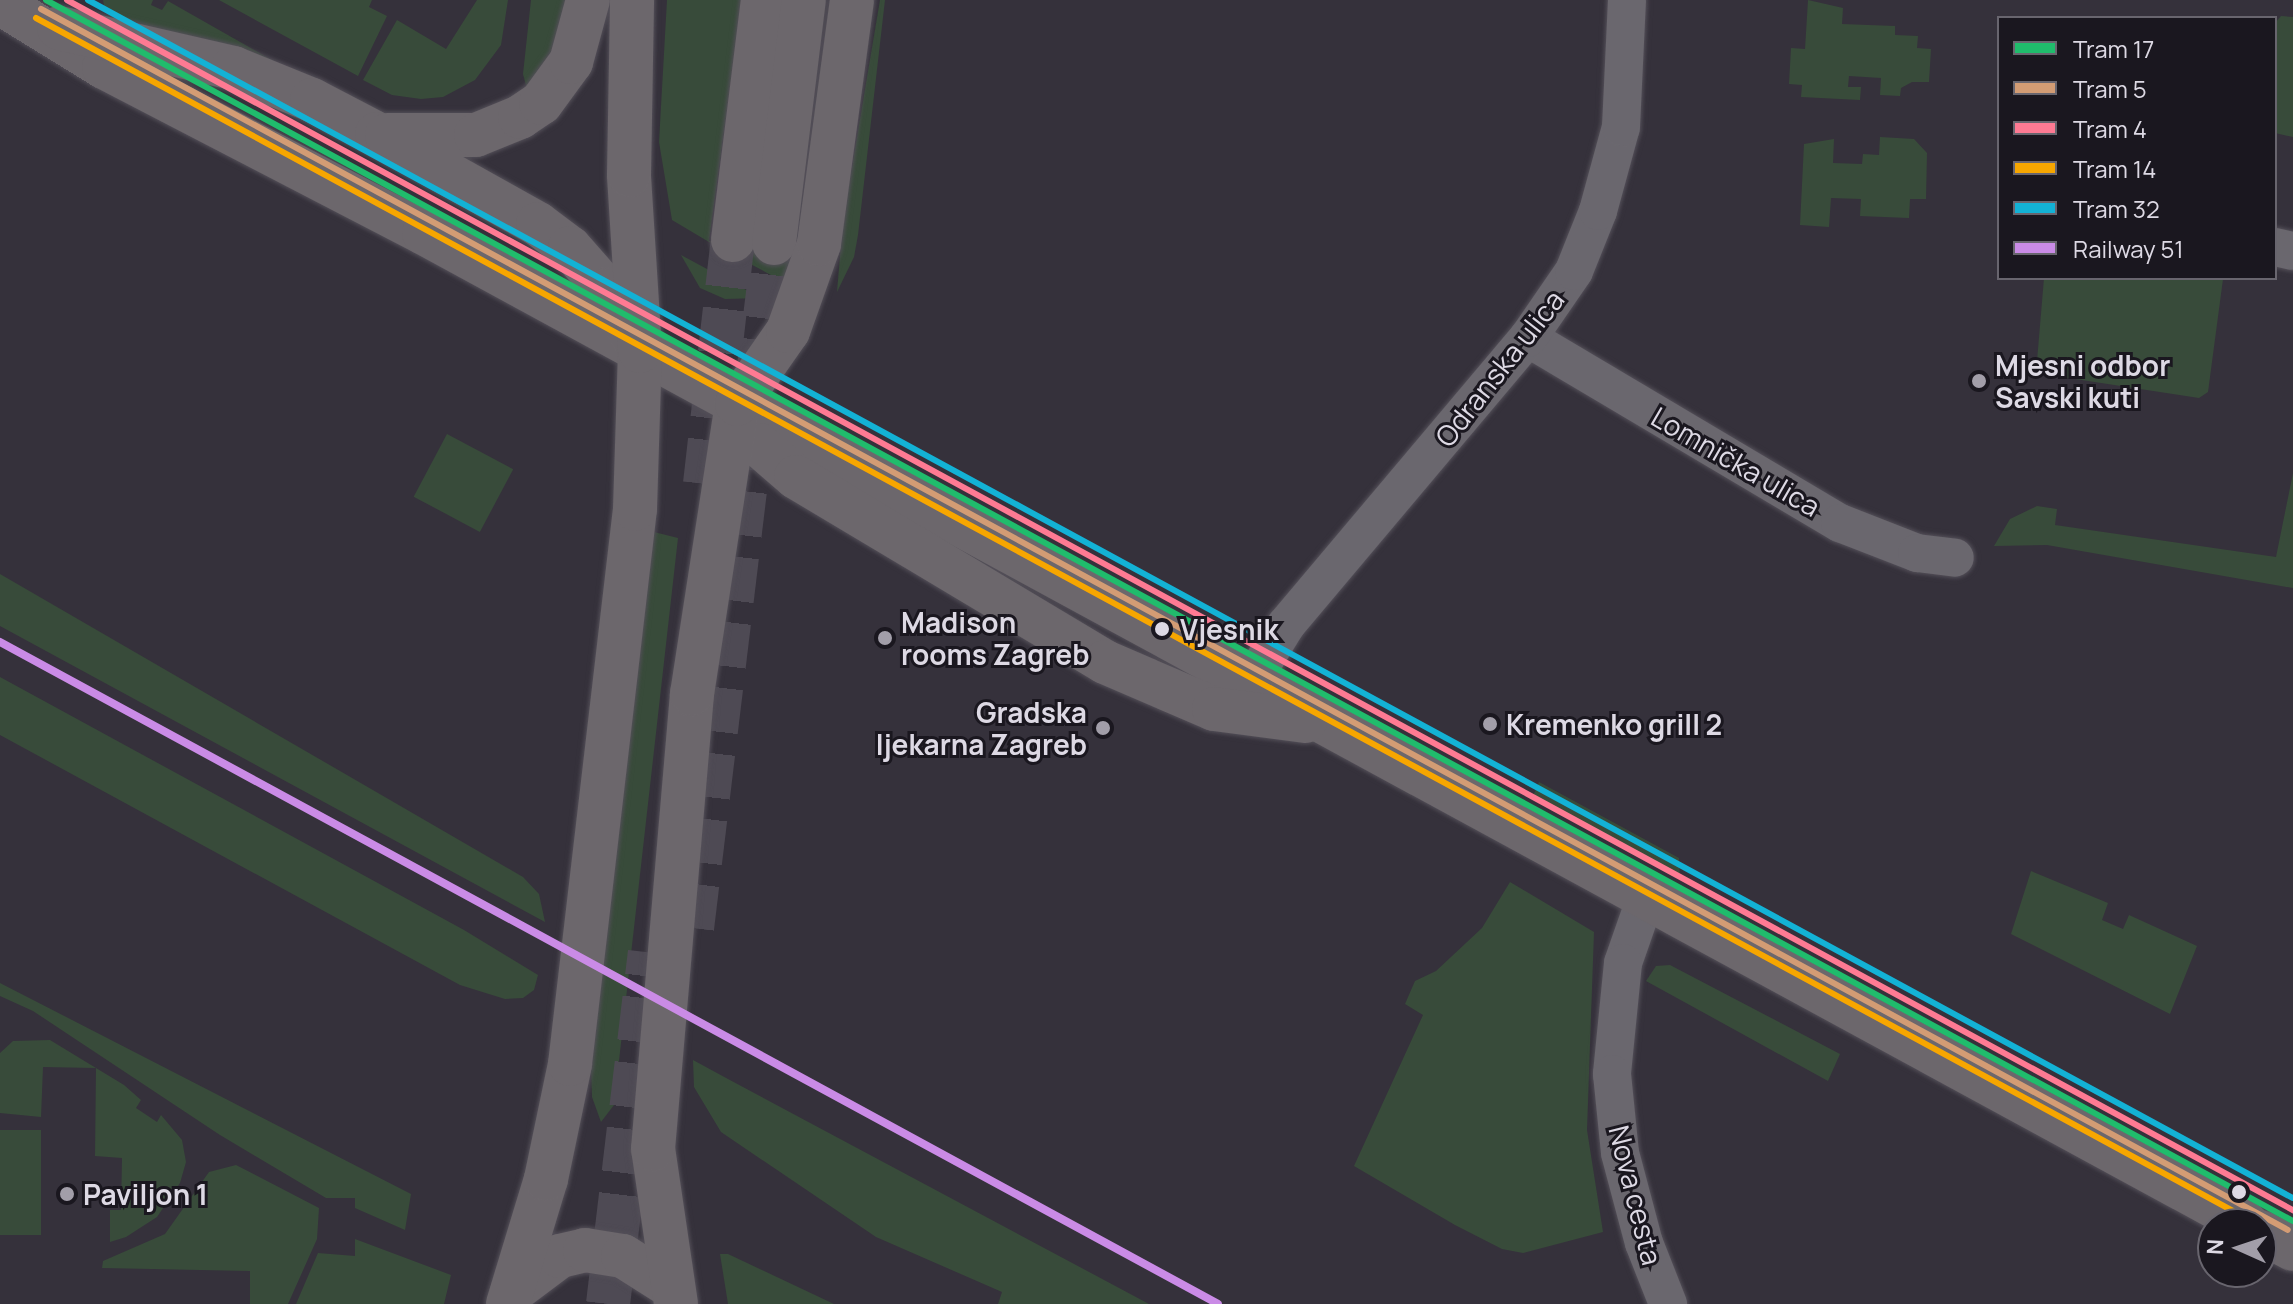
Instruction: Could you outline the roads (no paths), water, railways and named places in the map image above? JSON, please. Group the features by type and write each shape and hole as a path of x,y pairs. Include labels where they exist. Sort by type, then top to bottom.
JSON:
{"main road":[{"path":"377,134 467,136 520,117 541,103 571,62 588,0"},
{"path":"510,1298 546,1179 576,1018 633,522 640,351 629,175 632,0"},
{"path":"763,0 754,241 804,0"},
{"path":"674,1296 655,1174 655,1116 692,694 737,404 788,331 811,274 852,0"},
{"path":"0,3 104,67 640,351 2218,1208"},
{"path":"40,25 233,68 312,100 377,134 538,224 570,248 616,302 640,351"},
{"path":"737,404 759,445 796,477 1105,662 1214,709 1327,723"},
{"path":"510,1298 560,1256 585,1250 623,1256 674,1296"}],"street":[{"name":"Odranska ulica","path":"1251,682 1286,625 1528,338 1574,271 1613,162 1621,127 1627,0"},
{"name":"Lomnička ulica","path":"1528,338 1840,523 1917,553 1955,558"},
{"name":"Nova cesta","path":"1646,897 1623,963 1612,1074 1620,1153 1644,1243 1668,1304"}],"tunnel":[{"path":"705,484 733,240"},
{"path":"757,384 774,243"},
{"path":"692,928 748,464"},
{"path":"608,1304 650,953"}],"tram line":[{"name":"17","path":"46,0 2293,1221"},
{"name":"4","path":"67,0 2293,1210"},
{"name":"32","path":"88,0 2293,1198"},
{"name":"5","path":"41,9 2288,1230"},
{"name":"14","path":"36,18 2228,1208"}],"rail line":[{"name":"51","path":"0,642 1218,1304"}],"place":[{"name":"Mjesni odbor Savski kuti","path":"1979,381"},
{"name":"Vjesnik","path":"1162,629"},
{"name":"Madison rooms Zagreb","path":"885,638"},
{"name":"Kremenko grill 2","path":"1490,724"},
{"name":"Gradska ljekarna Zagreb","path":"1103,728"},
{"name":"Paviljon 1","path":"67,1194"}]}
